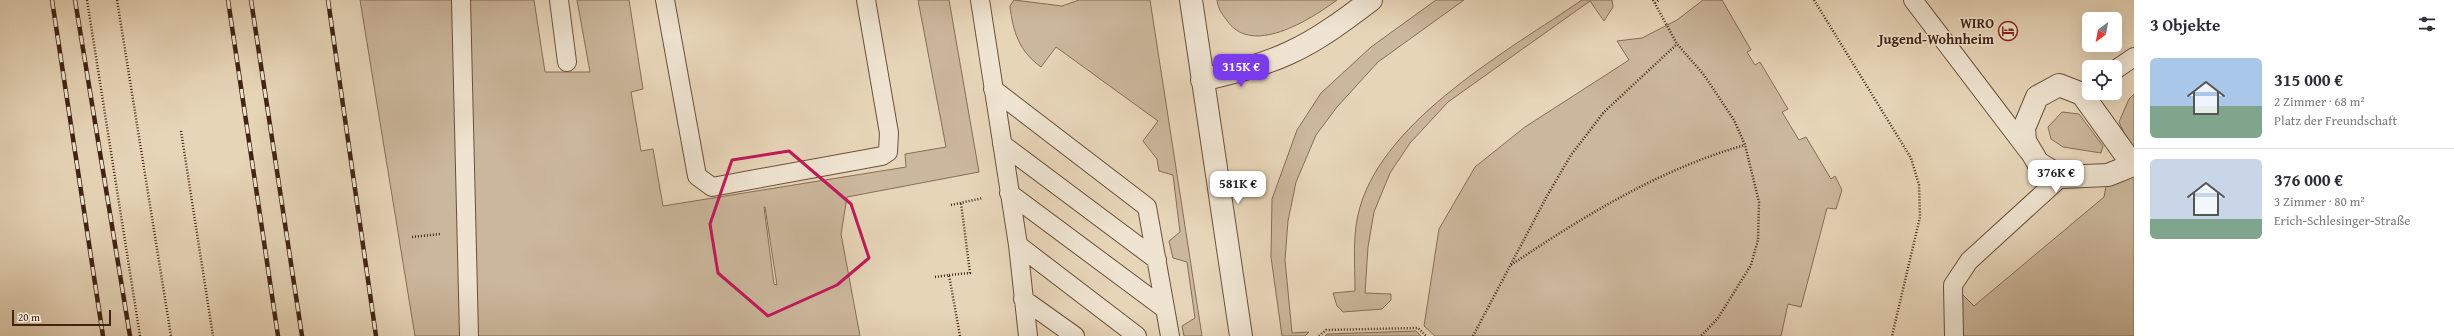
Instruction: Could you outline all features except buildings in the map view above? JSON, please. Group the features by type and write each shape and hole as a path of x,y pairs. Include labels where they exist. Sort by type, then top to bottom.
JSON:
{"street":[{"path":"1191,0 1241,336"},
{"path":"1202,80 1240,71 1290,53 1342,21 1371,0"},
{"path":"2082,90 2059,85 2037,98 2024,128 2025,140 2033,158 2061,178 2108,175 2133,166 2091,100"}],"lane":[{"path":"461,0 469,336"},
{"path":"559,0 567,62"},
{"path":"665,0 697,176 712,187 882,156 888,152 889,132 866,0"},
{"path":"980,0 1018,245 1028,336"},
{"path":"1913,0 2033,158"},
{"path":"2122,65 2134,57"},
{"path":"993,89 1147,207 1170,336"},
{"path":"1002,144 1157,260"},
{"path":"1954,336 1953,285 1969,261 2061,178"},
{"path":"1009,192 1165,309"},
{"path":"1018,245 1137,336"},
{"path":"1024,299 1075,336"}],"path":[{"path":"87,0 140,336"},
{"path":"117,0 171,336"},
{"path":"1660,0 1654,1 1677,44 1704,75 1734,120 1745,145 1759,202 1758,240 1751,265 1732,298 1718,318 1701,336"},
{"path":"1814,0 1911,158 1919,185 1920,217 1892,336"},
{"path":"1473,336 1547,196 1571,155 1604,112 1677,44"},
{"path":"181,131 213,336"},
{"path":"1511,265 1574,223 1633,190 1706,156 1745,145"},
{"path":"951,205 1009,192"},
{"path":"935,277 970,274 961,203"},
{"path":"949,275 960,336"},
{"path":"1319,336 1326,330 1418,328 1426,336"}],"highlighted area":[{"path":"789,151 851,204 869,258 837,285 768,316 718,273 710,224 732,160"}],"shaded area":[{"path":"360,0 534,0 545,72 590,72 577,0 629,0 643,89 631,92 641,151 653,149 663,206 906,167 905,154 946,147 918,0 949,0 979,172 847,197 841,234 860,336 415,336","holes":["765,207 777,285 774,284"]},
{"path":"1014,0 1062,6 1079,0 1150,0 1202,336 1184,336 1182,326 1195,318 1187,262 1173,258 1169,241 1180,232 1173,175 1159,171 1157,159 1143,141 1158,121 1056,47 1041,67 1033,61 1022,48 1015,33 1010,6"},
{"path":"1217,0 1337,0 1312,17 1280,32 1265,35 1250,35 1237,30 1226,19 1218,6"},
{"path":"1436,0 1464,0 1378,62 1337,107 1316,135 1296,182 1288,221 1285,260 1292,333 1309,332 1305,336 1282,336 1271,257 1272,199 1297,130 1321,93 1371,47"},
{"path":"1582,0 1612,0 1613,7 1604,21 1590,1 1448,102 1410,143 1390,173 1374,212 1368,247 1365,293 1391,294 1391,300 1382,309 1343,312 1337,306 1333,293 1355,291 1354,259 1357,217 1374,175 1395,144 1422,116 1453,89 1520,41"},
{"path":"1703,0 1722,0 1751,50 1747,52 1755,65 1760,62 1788,109 1782,112 1799,140 1806,137 1831,179 1835,176 1842,190 1836,209 1827,208 1801,307 1788,304 1781,336 1435,336 1424,326 1439,229 1475,167 1525,127 1629,60 1617,41 1642,38 1677,20"},
{"path":"2134,94 2134,154 2119,122 2129,99"},
{"path":"2062,112 2079,114 2103,146 2101,153 2063,147 2051,139 2048,127"},
{"path":"2134,167 2134,336 1950,336 1953,285 1974,306 2104,197 2108,175"},
{"path":"1416,331 1421,336 1325,336 1327,334"}],"railway":[{"path":"52,0 103,336"},
{"path":"75,0 130,336"},
{"path":"228,0 278,336"},
{"path":"251,0 302,336"},
{"path":"328,0 376,336"}],"place":[{"name":"WIRO Jugend-Wohnheim","path":"2008,31"}]}
